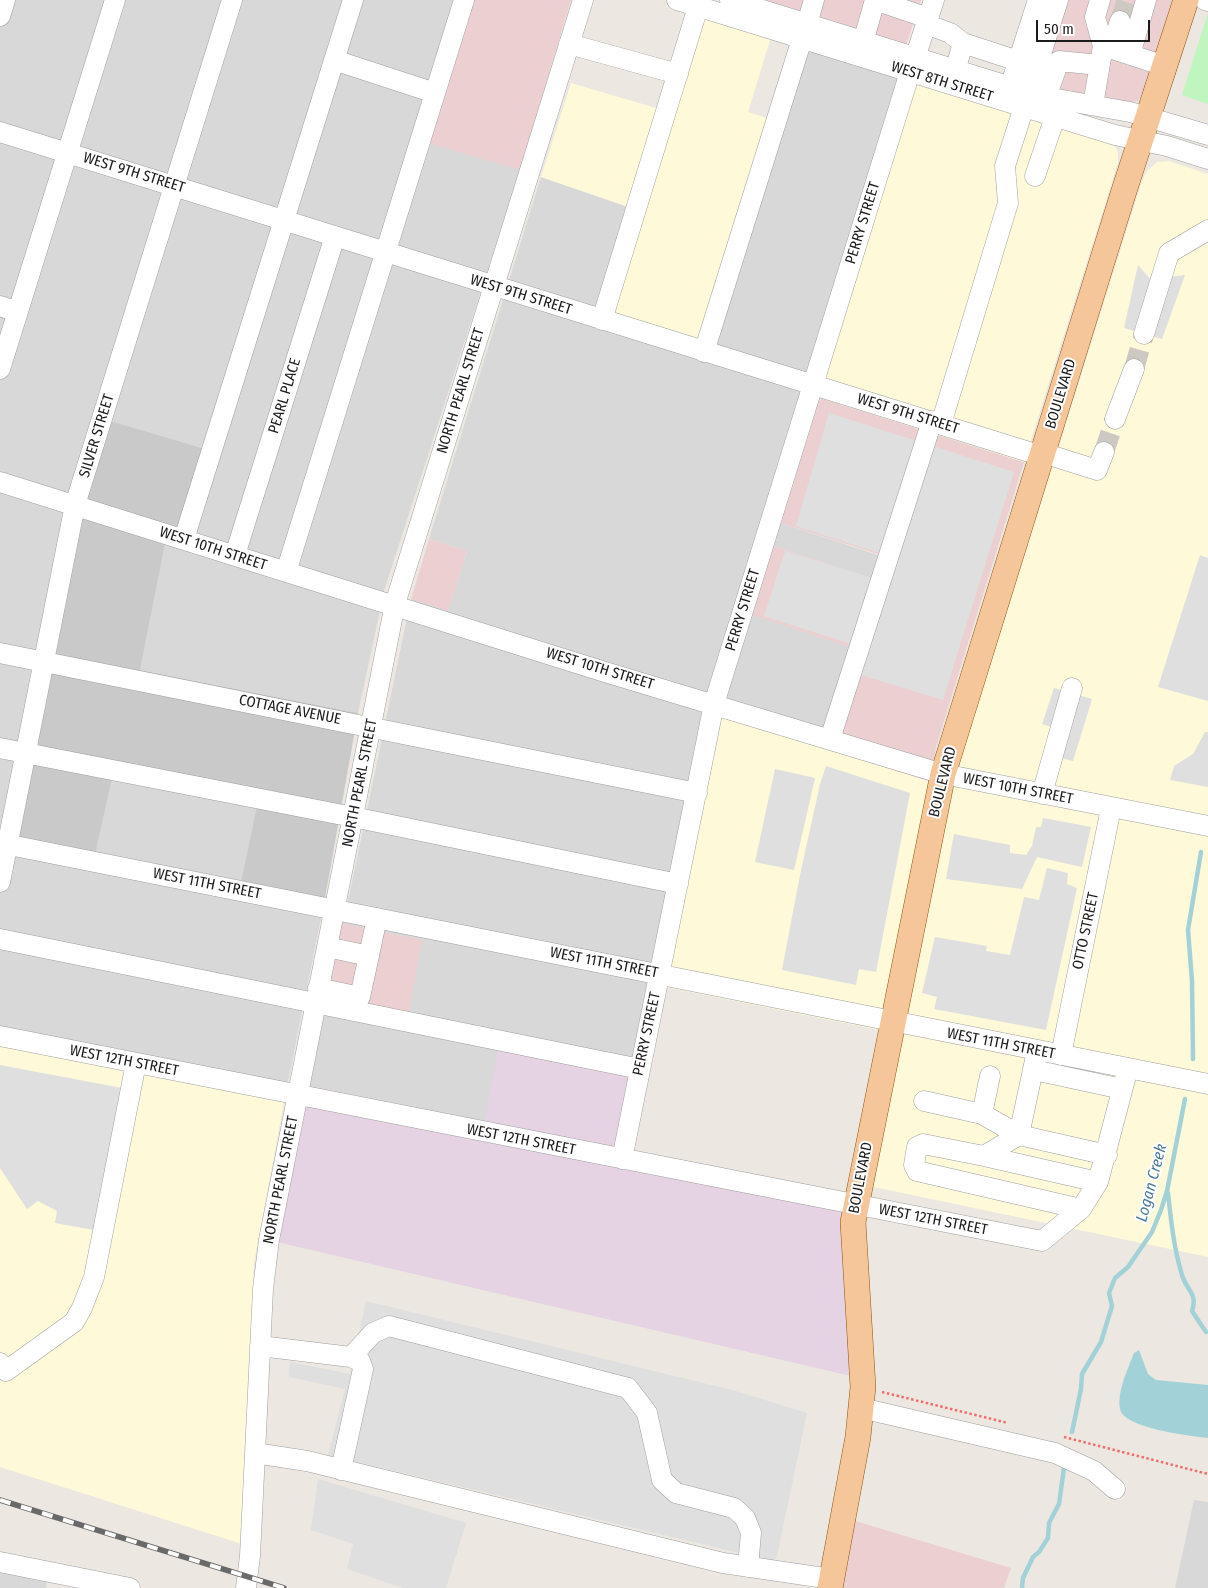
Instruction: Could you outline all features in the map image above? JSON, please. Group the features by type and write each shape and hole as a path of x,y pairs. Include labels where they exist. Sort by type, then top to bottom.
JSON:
{"main road":[{"name":"BOULEVARD","path":"830,1584 856,1451 862,1408 862,1361 853,1222 943,774 1044,454 1123,194 1186,0"}],"street":[{"path":"0,16 5,0"},
{"path":"0,369 9,309 66,152 115,0"},
{"name":"SILVER STREET","path":"0,882 4,844 26,754 75,505 232,0"},
{"path":"184,539 282,219 353,0"},
{"path":"286,572 384,252 464,0"},
{"name":"NORTH PEARL STREET","path":"246,1588 250,1556 263,1289 269,1240 395,604 583,0"},
{"name":"WEST 8TH STREET","path":"677,0 804,31 863,42 913,65 955,71 1027,96 1054,117 1115,135 1167,146 1208,159"},
{"name":"WEST 8TH STREET","path":"730,0 804,31 913,65 1027,96 1149,117 1208,135"},
{"path":"704,352 814,0"},
{"path":"863,42 874,0 929,14 963,43 1018,61"},
{"path":"1027,96 1018,61 1038,0"},
{"path":"830,739 1008,203 1005,166 1058,0"},
{"path":"1100,0 1095,18 1111,54"},
{"path":"1111,54 1146,0"},
{"path":"602,320 698,6"},
{"name":"PERRY STREET","path":"622,1159 714,704 929,14"},
{"path":"1092,106 1111,54 1120,22"},
{"path":"955,71 963,43"},
{"path":"569,44 678,74"},
{"path":"1027,96 1059,61 1111,54 1165,66"},
{"path":"334,60 435,93"},
{"path":"1035,176 1054,117"},
{"name":"WEST 9TH STREET","path":"0,132 704,352 1097,470 1104,452"},
{"path":"1144,334 1169,252 1208,230"},
{"name":"PEARL PLACE","path":"235,555 335,236"},
{"path":"1115,419 1134,368"},
{"name":"WEST 10TH STREET","path":"0,482 286,572 395,604 605,672 943,774 1208,826"},
{"name":"COTTAGE AVENUE","path":"0,653 697,793"},
{"path":"1042,794 1072,688"},
{"path":"0,748 353,817 678,884"},
{"name":"OTTO STREET","path":"1061,1056 1111,808"},
{"name":"WEST 11TH STREET","path":"4,844 892,1022 1036,1061 1061,1056 1208,1084"},
{"path":"317,995 360,997 377,918"},
{"path":"0,939 317,995 640,1069"},
{"path":"327,947 369,956"},
{"name":"WEST 12TH STREET","path":"0,1036 856,1206 1042,1241 1081,1208"},
{"path":"984,1156 1020,1135 1036,1061 1122,1089"},
{"path":"0,1363 6,1371 74,1322 82,1308 94,1277 136,1063"},
{"path":"1098,1182 923,1144 917,1147 914,1165 917,1171 1081,1208 1098,1182 1107,1155 1128,1068"},
{"path":"982,1114 990,1076"},
{"path":"924,1102 982,1114 1020,1135 1107,1155"},
{"path":"352,1356 373,1333 389,1326 628,1388 648,1413 662,1480 676,1493 734,1508 745,1518 751,1533 748,1567"},
{"path":"260,1346 352,1356 360,1362 363,1369 341,1470"},
{"path":"862,1408 1055,1454 1094,1471 1115,1489"},
{"path":"255,1453 307,1462 723,1563 830,1584"},
{"path":"0,1562 130,1588"}],"shaded area":[{"path":"0,0 457,0 520,170 385,588 358,713 140,670 169,524 183,528 111,421 113,773 258,802 325,898 284,1102 0,1045"},
{"path":"457,0 571,0 520,170 418,140"},
{"path":"752,0 921,0 905,48"},
{"path":"1052,0 1175,0 1149,83 1138,101 1125,103 1042,90"},
{"path":"693,12 771,37 748,112 772,120 704,342 600,310 631,208 541,177 571,83 663,110"},
{"path":"796,44 917,82 781,523 881,556 874,579 773,546 853,648 823,748 723,716 649,1067 485,1121 310,1086 341,923 350,892 411,599 448,610 467,551 429,539 541,177 632,208 704,342"},
{"path":"917,82 1114,144 1118,152 1118,163 1024,462 820,398"},
{"path":"1169,161 1208,174 1208,1257 869,1186 950,793 1142,181 1148,170 1157,162"},
{"path":"1138,265 1150,279 1185,275 1162,339 1124,328"},
{"path":"820,398 1024,462 936,747 931,782 823,748 853,648 752,615 773,546 874,579 881,555 781,523"},
{"path":"829,413 1014,472 943,700 848,671 854,645 764,616 785,551 875,579 882,554 796,526"},
{"path":"110,421 208,450 183,528 169,524 140,670 358,713 325,898 241,882 258,802 113,774 95,854 19,838 87,499"},
{"path":"429,539 467,551 448,611 411,599"},
{"path":"1200,555 1208,558 1208,701 1158,687"},
{"path":"1054,688 1092,699 1073,761 1045,754 1055,728 1042,724"},
{"path":"722,716 931,782 879,1030 665,987"},
{"path":"1205,732 1208,732 1208,787 1170,780 1174,766 1193,754"},
{"path":"826,766 910,793 876,972 859,969 856,985 782,970 800,875 820,784"},
{"path":"775,769 815,778 794,870 755,862"},
{"path":"1043,818 1091,827 1082,867 1037,857 1022,889 946,879 954,834 1010,845 1010,853 1026,855 1032,846 1036,827 1041,827"},
{"path":"1047,868 1068,873 1067,884 1077,888 1046,1030 934,1009 937,997 922,993 935,937 987,946 986,951 1010,955 1024,897 1039,900"},
{"path":"341,923 422,940 407,1023 325,1008"},
{"path":"500,1036 649,1067 632,1150 848,1193 855,1377 277,1242 310,1086 485,1121"},
{"path":"0,1045 284,1102 254,1263 242,1544 0,1467"},
{"path":"0,1065 138,1091 111,1233 55,1223 57,1211 38,1201 27,1209 0,1168"},
{"path":"366,1301 736,1391 807,1413 777,1556 773,1561 328,1455 345,1389 289,1377 290,1362 350,1374"},
{"path":"318,1479 466,1523 446,1588 403,1588 347,1569 353,1544 311,1530"},
{"path":"1194,1500 1208,1502 1208,1588 1175,1588"},
{"path":"852,1520 1011,1568 1004,1588 840,1588"},
{"path":"0,1567 48,1576 46,1588 0,1588"}],"green space":[{"path":"1208,13 1208,104 1182,95"}],"water":[{"path":"1139,1350 1148,1374 1156,1380 1208,1385 1208,1438 1158,1430 1144,1426 1124,1416 1120,1409 1120,1395 1134,1353"}],"waterway":[{"name":"Logan Creek","path":"1193,1059 1192,981 1188,930 1201,852"},
{"name":"Logan Creek","path":"1072,1432 1081,1389 1082,1374 1101,1342 1112,1306 1109,1293 1115,1278 1128,1267 1152,1232 1161,1210 1167,1191 1185,1099"},
{"path":"1168,1193 1179,1265 1184,1280 1193,1296 1192,1311 1206,1332"},
{"name":"Logan Creek","path":"1022,1588 1023,1578 1033,1557 1039,1552 1048,1538 1049,1523 1059,1504 1064,1468"}],"tunnel":[{"path":"1120,21 1127,0"},
{"path":"1134,369 1144,334"},
{"path":"1104,452 1115,419"}],"railway":[{"path":"0,1500 284,1588"}]}
